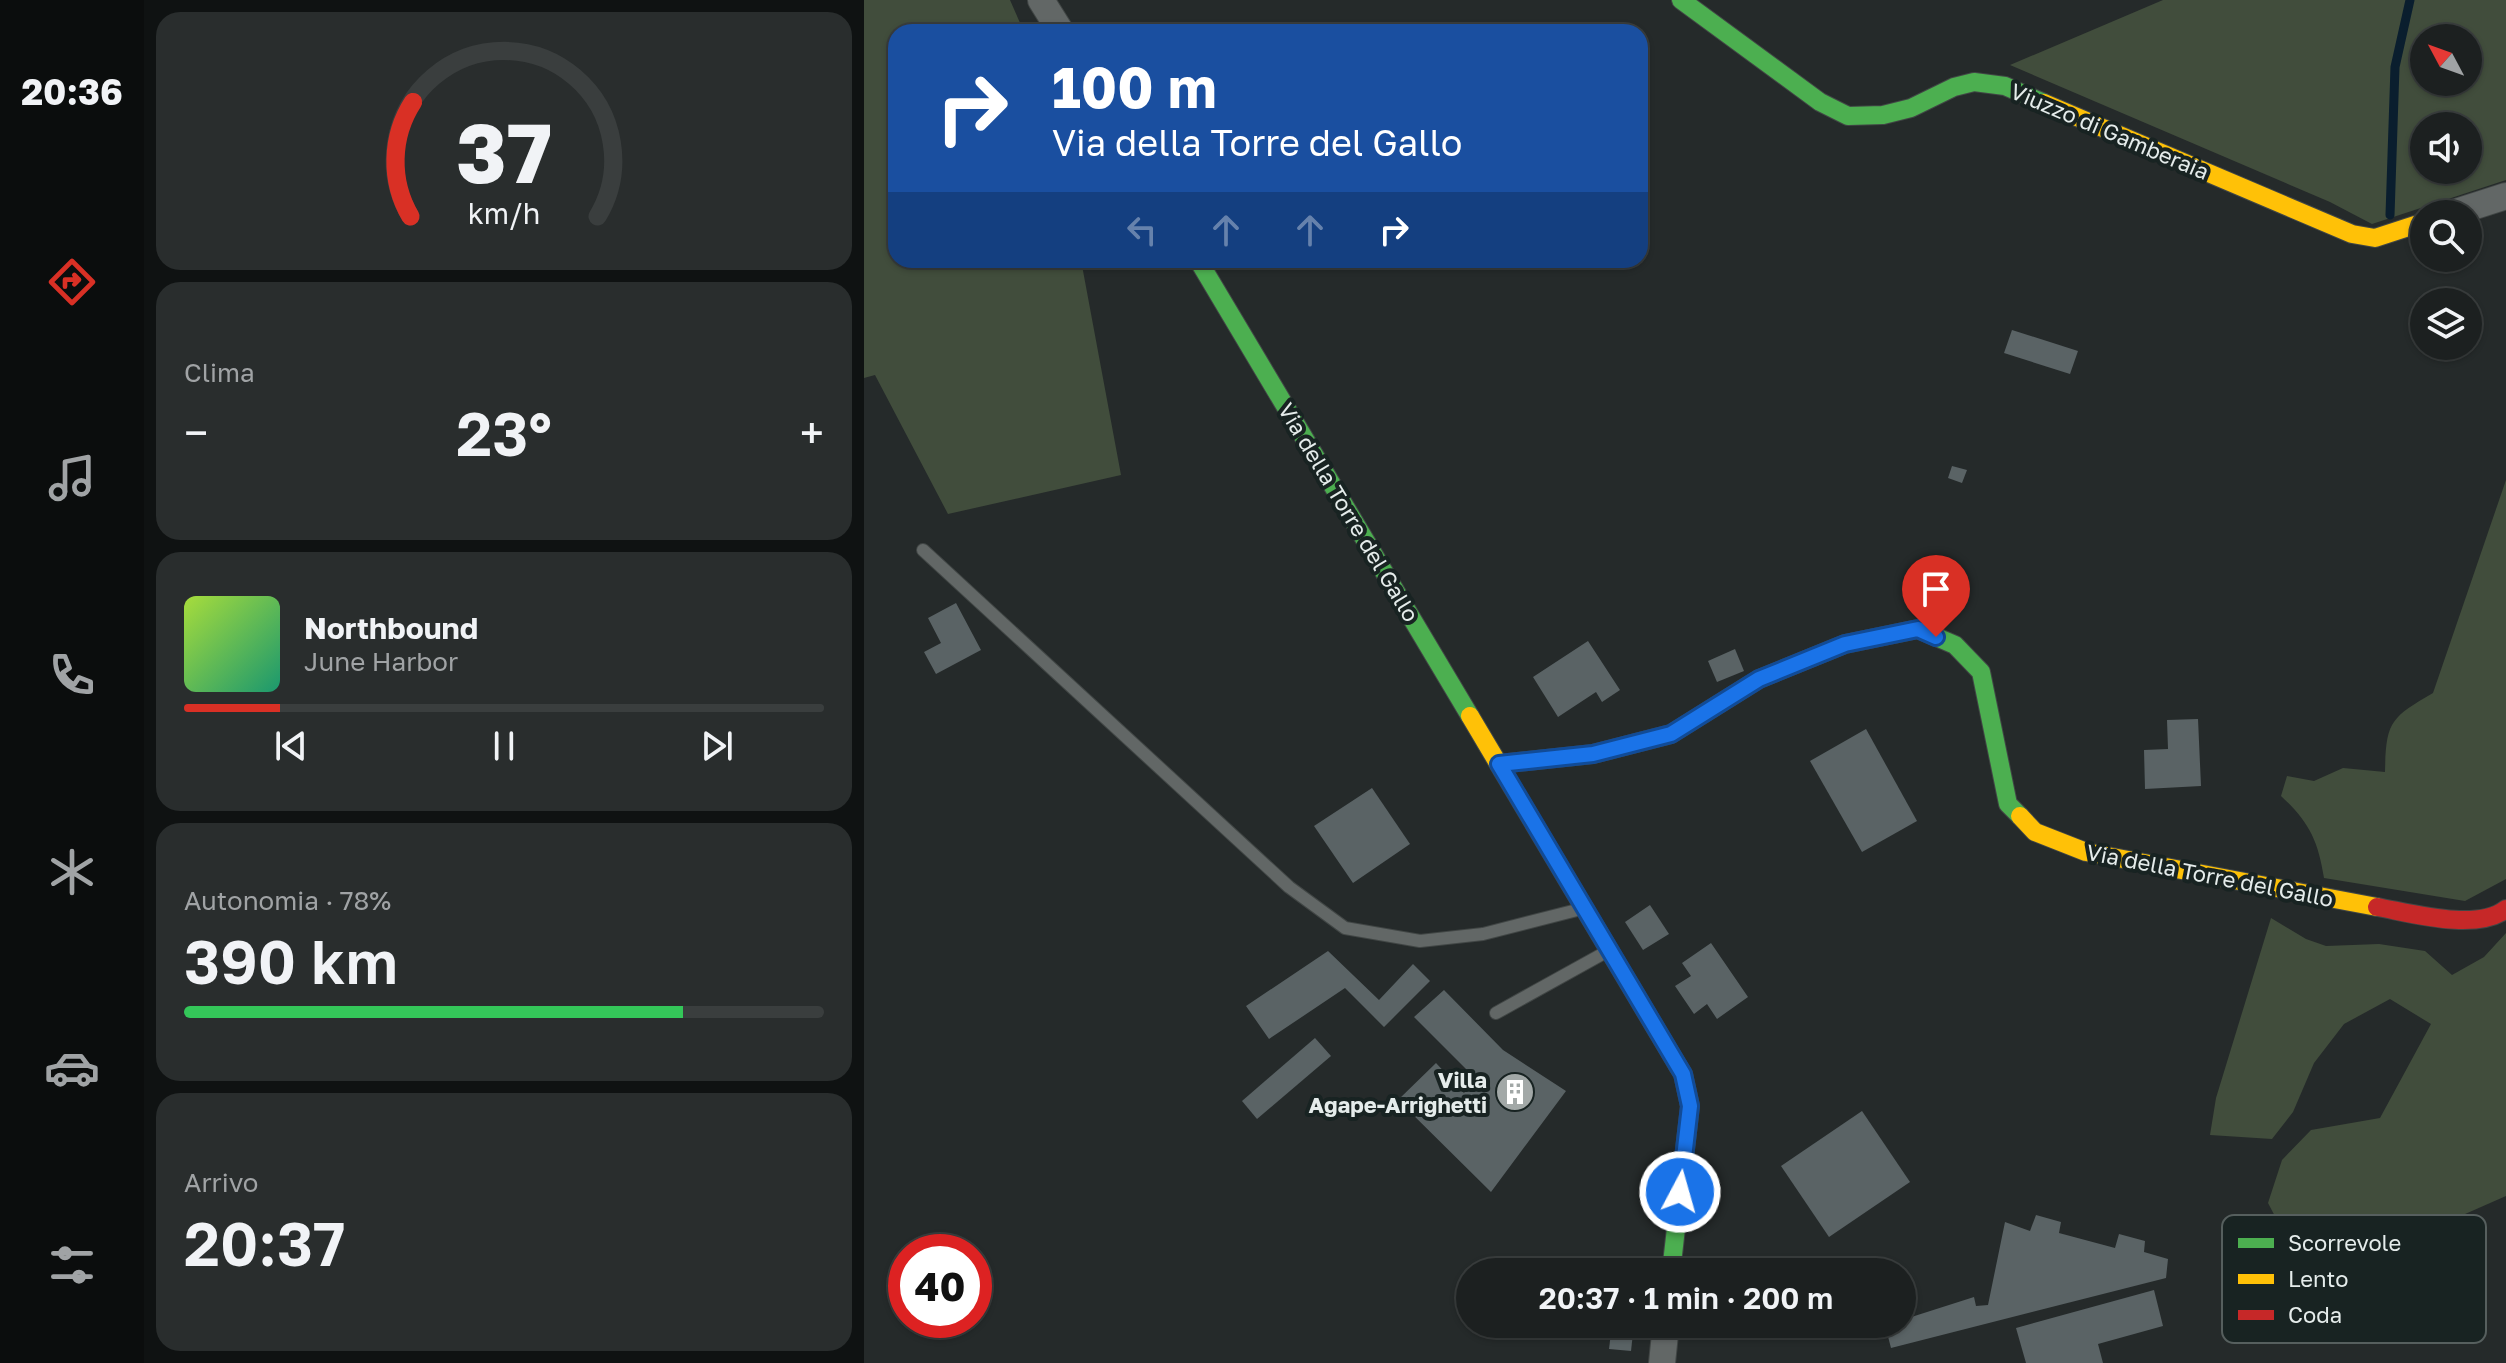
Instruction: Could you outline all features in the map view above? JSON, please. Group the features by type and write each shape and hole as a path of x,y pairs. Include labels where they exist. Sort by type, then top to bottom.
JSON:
{"street":[{"path":"1041,0 1056,24"},
{"name":"Viuzzo di Gamberaia","path":"1681,0 1820,102 1848,116 1883,115 1911,108 1954,87 1974,82 2005,86 2352,234 2375,238 2410,227"},
{"path":"2482,204 2506,196"},
{"name":"Via della Torre del Gallo","path":"1203,268 1683,1074 1690,1106 1673,1258"},
{"name":"Via della Torre del Gallo","path":"1499,764 1593,754 1671,734 1759,679 1845,644 1918,629 1955,645 1981,672 2008,804 2035,832 2086,852 2363,905 2455,920 2497,916 2506,909"},
{"path":"1662,1363 1665,1338"}],"lane":[{"path":"923,550 1289,887 1345,928 1420,941 1483,934 1584,909"},
{"path":"1496,1013 1609,950"}],"green space":[{"path":"864,0 1010,0 1020,24 888,24 888,268 1082,268 1121,475 948,514 875,375 864,378"},
{"path":"2163,0 2506,0 2506,180 2445,200 2410,200 2410,212 2372,224 2330,202 2010,65"},
{"path":"2506,480 2506,879 2465,901 2324,878 2311,832 2281,796 2287,776 2314,781 2343,768 2385,772 2387,742 2393,723 2433,693"},
{"path":"2271,918 2306,939 2326,946 2379,944 2425,951 2452,975 2484,957 2506,933 2506,1196 2463,1215 2274,1215 2268,1203 2282,1160 2311,1130 2380,1118 2431,1024 2390,999 2344,1024 2314,1063 2293,1112 2272,1139 2210,1135 2216,1098"}],"building":[{"path":"2012,330 2078,351 2070,374 2004,353"},
{"path":"1952,466 1967,470 1962,483 1948,478"},
{"path":"956,603 981,650 936,674 924,652 941,643 928,618"},
{"path":"1588,641 1620,690 1602,702 1596,692 1558,717 1533,677"},
{"path":"1735,649 1744,671 1717,682 1708,661"},
{"path":"2198,719 2201,786 2145,789 2144,750 2168,749 2167,720"},
{"path":"1866,729 1917,821 1862,852 1810,761"},
{"path":"1372,788 1410,844 1353,883 1314,826"},
{"path":"1650,905 1669,934 1643,950 1625,922"},
{"path":"1711,943 1748,997 1717,1019 1707,1004 1694,1014 1675,986 1691,976 1682,963"},
{"path":"1328,951 1379,1000 1413,964 1430,981 1384,1027 1345,988 1269,1039 1246,1006"},
{"name":"Villa Agape-Arrighetti","path":"1444,990 1503,1050 1566,1091 1491,1192 1398,1100 1436,1063 1464,1093 1475,1078 1414,1017"},
{"path":"1315,1038 1331,1056 1257,1119 1242,1101"},
{"path":"1862,1111 1910,1182 1829,1237 1781,1166"},
{"path":"2036,1215 2061,1222 2059,1233 2115,1248 2119,1234 2145,1241 2144,1252 2168,1259 2166,1278 1891,1348 1888,1338 1916,1338 1916,1316 1974,1297 1976,1306 1988,1305 2005,1222 2030,1231"},
{"path":"2154,1290 2163,1326 2098,1344 2103,1363 2026,1363 2016,1328"},
{"path":"1610,1338 1632,1338 1631,1351 1609,1349"}],"waterway":[{"path":"2390,215 2395,67 2410,0"}],"traffic: fast":[{"path":"1681,0 1820,102 1848,116 1883,115 1911,108 1954,87 1974,82 2005,86 2044,103"},
{"path":"1203,268 1470,716"},
{"path":"1499,764 1593,754 1671,734 1759,679 1845,644 1918,629 1955,645 1981,672 2008,804 2020,816"},
{"path":"1673,1258 1690,1106 1683,1074 1678,1066"}],"traffic: slow":[{"path":"2044,103 2352,234 2375,238 2410,227"},
{"path":"1470,716 1678,1066"},
{"path":"2020,816 2035,832 2086,852 2377,907"}],"traffic: jam":[{"path":"2377,907 2461,920 2494,916 2506,909"}],"place":[{"name":"Villa Agape-Arrighetti","path":"1515,1092"}],"route":[{"path":"1680,1192 1690,1106 1683,1074 1499,764 1593,754 1671,734 1759,679 1845,644 1918,629 1936,637"}]}
